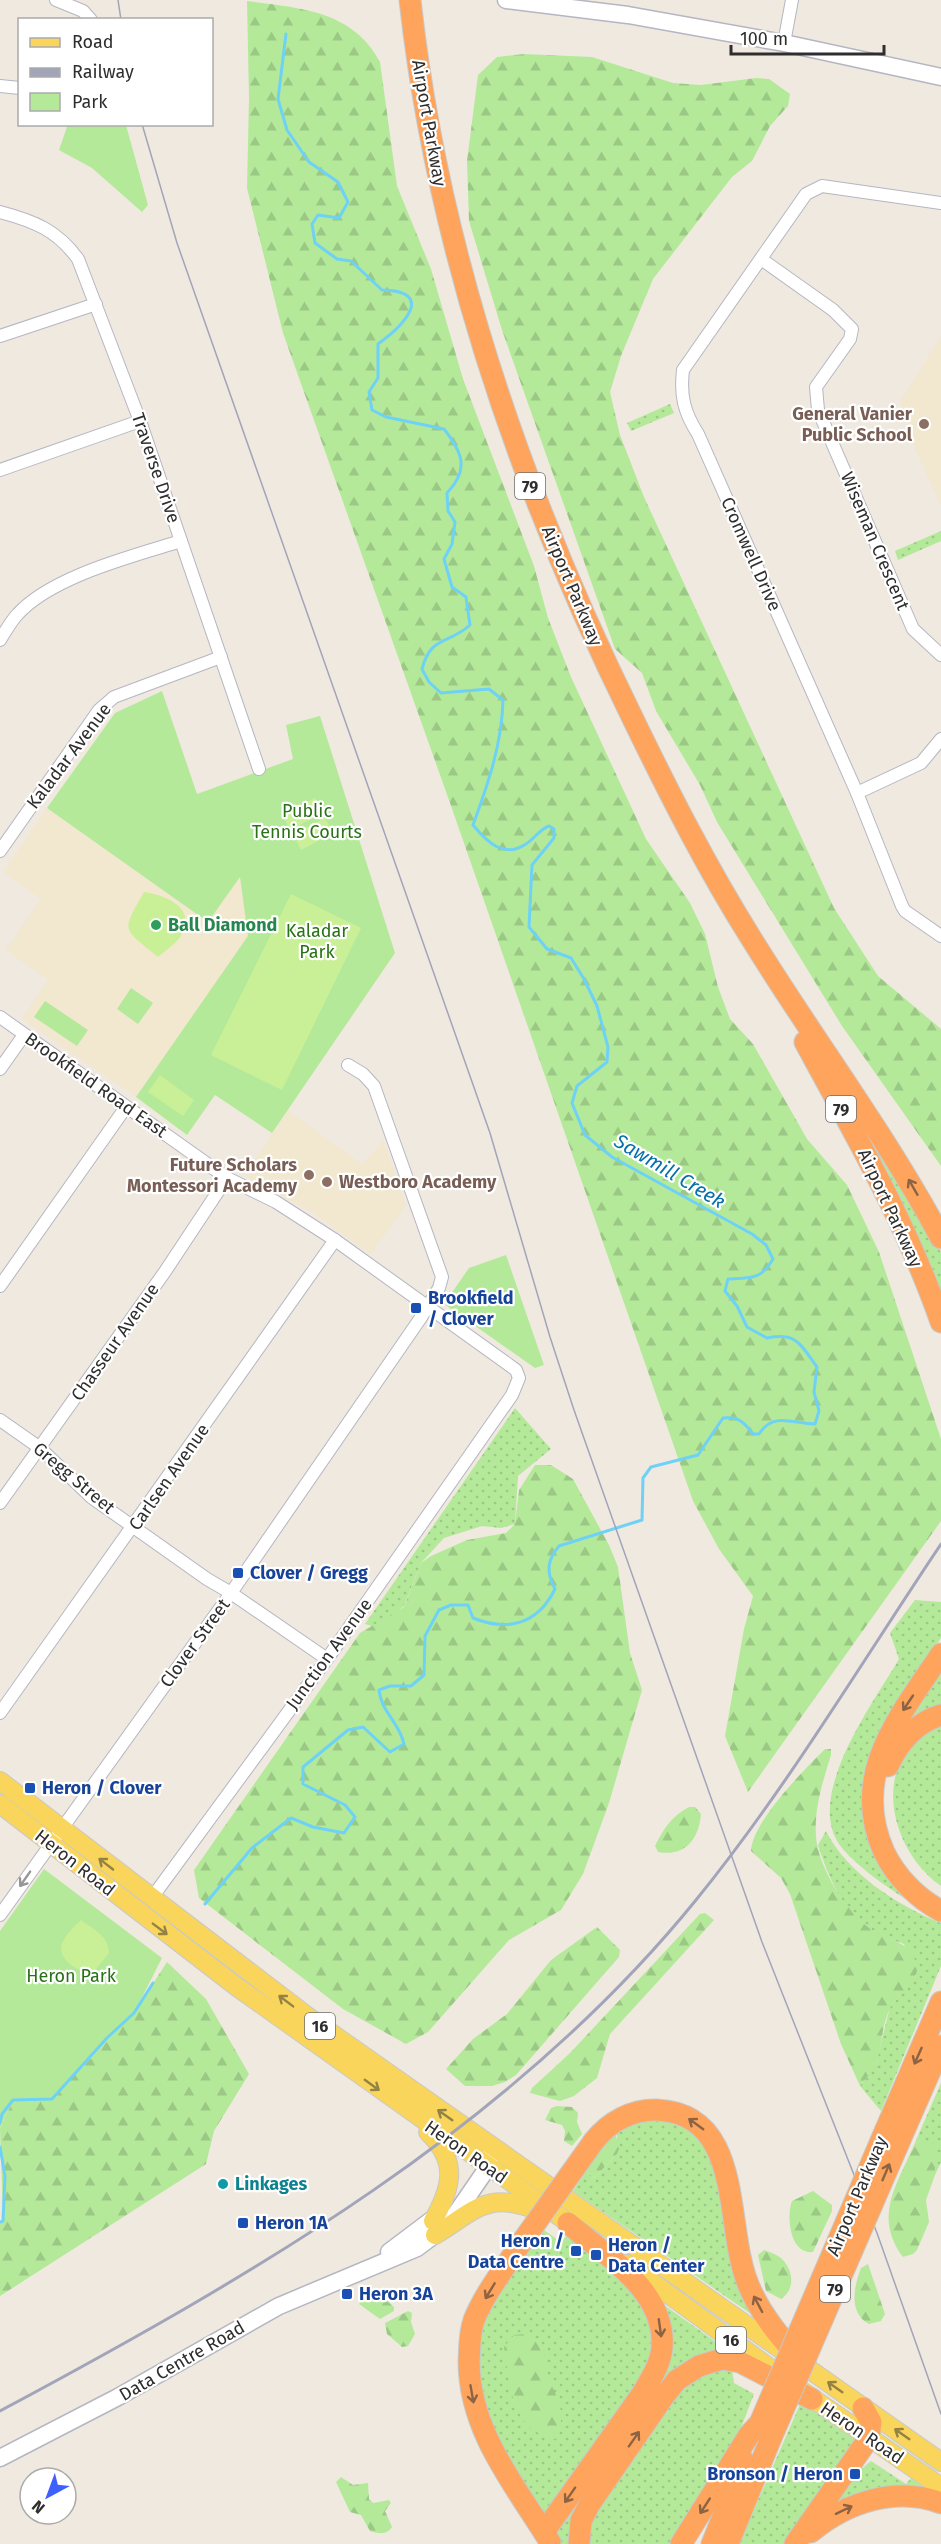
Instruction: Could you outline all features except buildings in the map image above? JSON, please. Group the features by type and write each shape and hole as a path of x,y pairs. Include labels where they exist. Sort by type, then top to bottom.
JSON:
{"highway":[{"name":"Airport Parkway","path":"410,0 426,118 450,232 488,366 528,481 555,549 620,694 663,781 861,1146 903,1231 941,1322"},
{"name":"Airport Parkway","path":"750,938 904,1172 941,1238"},
{"path":"941,1654 890,1732 883,1748 871,1795 879,1840 888,1860 911,1888 941,1911"},
{"path":"941,1715 922,1722 899,1745 888,1767 884,1788 886,1814 898,1851 917,1877 941,1896"},
{"name":"Airport Parkway","path":"766,2430 893,2135 941,2002"},
{"name":"Airport Parkway","path":"893,2135 910,2118 941,2046"},
{"path":"910,2118 941,2069"},
{"path":"568,2223 622,2269 649,2297 660,2323 662,2349 655,2371 642,2394 547,2538 493,2452 475,2411 470,2386 470,2336 474,2320 489,2291 517,2249 594,2141 619,2119 649,2110 683,2116 703,2128 716,2145 724,2165 738,2252 747,2282 765,2317 806,2367"},
{"path":"579,2544 581,2521 589,2505 664,2396 691,2370 715,2360 740,2362 812,2399"},
{"path":"796,2544 869,2438 871,2422 863,2408"},
{"path":"681,2544 748,2435 766,2430"},
{"name":"79","path":"712,2544 766,2430"},
{"name":"79","path":"728,2544 766,2430"},
{"path":"796,2544 829,2518 868,2500 904,2496 941,2504"}],"main road":[{"path":"506,0 628,15 784,43 941,77"},
{"path":"577,0 628,15"},
{"name":"Heron Road","path":"0,1781 151,1899 307,2016 941,2462"},
{"name":"Heron Road","path":"0,1804 237,1987 812,2399 941,2487"},
{"path":"396,2102 433,2137 449,2164 449,2188 434,2228"},
{"name":"Data Centre Road","path":"0,2458 118,2397 270,2311 417,2248 434,2228 459,2210 493,2148"},
{"path":"434,2228 480,2206 498,2201 522,2204 568,2223"}],"street":[{"path":"56,0 83,11 89,18"},
{"path":"784,43 792,0"},
{"path":"0,86 18,88"},
{"name":"Cromwell Drive","path":"941,203 822,186 806,194 683,370 680,392 686,415 698,434 857,793 905,911 941,936"},
{"name":"Traverse Drive","path":"0,212 32,220 49,228 66,242 78,259 140,421 259,769"},
{"name":"Wiseman Crescent","path":"761,259 833,310 852,329 850,339 816,387 818,410 913,629 941,655"},
{"path":"0,336 96,304"},
{"path":"0,470 140,421"},
{"path":"0,639 17,615 54,586 124,558 181,541"},
{"name":"Kaladar Avenue","path":"0,850 99,710 114,697 221,657"},
{"path":"857,793 921,763 941,739"},
{"name":"Brookfield Road East","path":"0,1017 227,1178 276,1202 335,1240 516,1370 519,1375"},
{"path":"0,1069 24,1035"},
{"name":"Clover Street","path":"0,1915 231,1593 428,1308 442,1277 374,1086 363,1074 348,1065"},
{"path":"0,1286 126,1107"},
{"name":"Chasseur Avenue","path":"0,1503 227,1178"},
{"name":"Carlsen Avenue","path":"0,1713 134,1527 335,1240"},
{"name":"Junction Avenue","path":"151,1899 327,1659 518,1386 519,1375"},
{"name":"Gregg Street","path":"0,1420 40,1448 91,1497 207,1579 327,1659"}],"shaded area":[{"name":"General Vanier Public School","path":"941,336 941,506 914,446 900,402"},
{"path":"47,808 208,921 240,877 248,936 136,1097 22,1019 48,980 6,950 41,899 3,872"},
{"name":"Westboro Academy","path":"288,1110 363,1165 383,1140 406,1205 371,1254 310,1211 244,1176"}],"green space":[{"path":"247,1 305,10 340,22 369,45 380,62 397,186 431,269 463,379 534,566 548,618 571,677 646,839 690,903 705,934 718,987 730,1019 753,1044 807,1139 847,1185 879,1252 941,1439 941,1521 748,1792 725,1736 744,1629 753,1596 719,1549 693,1501 450,803 283,333 247,188 249,98"},
{"path":"524,54 592,57 673,83 701,85 756,78 769,79 790,94 788,106 770,126 752,161 732,177 653,279 621,356 610,392 620,435 644,497 834,908 878,976 941,1029 941,1166 842,1026 717,822 700,785 656,711 642,673 615,649 502,330 469,221 467,161 478,75 497,57"},
{"path":"67,126 126,126 148,205 142,212 92,168 59,150"},
{"path":"670,404 674,413 631,431 627,423"},
{"path":"941,531 941,541 898,560 895,551"},
{"name":"Kaladar Park","path":"162,691 197,794 293,759 286,725 320,716 395,953 272,1133 215,1095 187,1135 136,1097 248,936 240,877 208,922 47,808 115,713"},
{"name":"Public Tennis Courts","path":"315,798 323,813 290,830 282,814"},
{"path":"325,818 333,833 301,850 293,834"},
{"name":"Ball Diamond","path":"144,892 169,899 182,910 185,916 182,934 158,957 137,940 129,929 131,915"},
{"path":"291,894 361,928 282,1090 211,1055"},
{"path":"131,988 153,1003 138,1024 117,1009"},
{"path":"45,1001 88,1030 77,1046 34,1017"},
{"path":"160,1075 194,1100 183,1116 148,1092"},
{"path":"858,1117 924,1216 941,1252 941,1300"},
{"path":"506,1255 544,1365 535,1368 444,1304 469,1268"},
{"path":"515,1408 551,1449 518,1476 515,1524 501,1528 482,1526 444,1538 421,1563 404,1606 378,1628 365,1624"},
{"path":"535,1465 551,1465 573,1479 609,1545 618,1567 630,1653 642,1690 609,1803 583,1874 561,1910 509,1940 428,2032 406,2044 343,2009 199,1898 194,1870 360,1633 404,1607 421,1563 431,1556 467,1540 506,1533 515,1524 519,1490"},
{"path":"915,1600 941,1602 941,1638 878,1737 865,1773 863,1802 930,1914 869,1873 847,1854 839,1844 831,1823 831,1800 836,1775 860,1723 899,1659 890,1633"},
{"path":"941,1664 941,1711 885,1751"},
{"path":"941,1726 941,1886 923,1869 908,1849 898,1826 893,1803 895,1779 903,1758 918,1740"},
{"path":"825,1749 831,1749 831,1755 816,1815 816,1836 822,1861 836,1889 854,1914 874,1931 907,1948 912,1953 917,1968 914,1977 888,2012 876,2063 860,2086 841,2044 790,1894 781,1878 751,1851 760,1826 769,1812"},
{"path":"689,1807 695,1807 701,1814 694,1838 683,1849 676,1852 658,1852 655,1846 665,1829 678,1814"},
{"path":"826,1831 847,1861 875,1886 908,1907 941,1923 941,1966 881,2111 860,2086 876,2063 890,2007 916,1975 904,1944 880,1935 862,1924 838,1893 818,1845"},
{"name":"Heron Park","path":"44,1869 162,1958 134,2013 52,2099 13,2100 0,2128 0,1931"},
{"path":"705,1913 714,1920 610,2034 597,2078 574,2096 560,2101 530,2093 532,2088 570,2053 700,1914"},
{"path":"81,1920 103,1937 109,1953 90,1976 70,1964 62,1952 65,1938"},
{"path":"597,1927 620,1950 619,1957 516,2075 492,2086 465,2086 446,2069 473,2039 507,2014 551,1960"},
{"path":"167,1962 206,1999 249,2074 214,2131 206,2164 0,2296 0,2222 3,2221 0,2128 13,2100 52,2099 134,2013"},
{"path":"941,2083 941,2162 935,2175 935,2145 920,2140 914,2145"},
{"path":"572,2107 578,2113 577,2122 582,2134 572,2146 564,2141 565,2131 562,2125 545,2120 551,2108"},
{"path":"660,2119 688,2130 711,2151 742,2292 751,2314 573,2191 586,2171 594,2178 617,2154 617,2132 638,2121"},
{"path":"617,2132 616,2137 620,2146 617,2154 594,2178 586,2171 604,2145"},
{"path":"920,2140 929,2141 935,2145 935,2175 926,2200 929,2222 917,2250 903,2257 894,2242 889,2214 895,2187 914,2145"},
{"path":"813,2191 832,2205 832,2211 813,2252 799,2248 795,2241 790,2225 790,2208 792,2201"},
{"path":"544,2230 561,2242 566,2236 637,2290 657,2337 644,2382 547,2522 499,2452 475,2388 481,2326 503,2285"},
{"path":"764,2250 780,2258 789,2269 791,2286 781,2299 766,2291 758,2255"},
{"path":"868,2264 885,2314 881,2321 869,2324 862,2319 855,2306 856,2283 861,2268"},
{"path":"378,2293 394,2307 394,2311 380,2319 359,2304 365,2296"},
{"path":"664,2305 733,2354 692,2363 575,2544 559,2544 556,2537 557,2523 652,2388"},
{"path":"408,2311 412,2313 411,2322 415,2334 408,2346 402,2347 387,2334 385,2323"},
{"path":"525,2334 541,2341 543,2345 547,2371 561,2413 556,2439 541,2434 529,2426 515,2404 504,2347 514,2335"},
{"path":"712,2367 732,2370 734,2383 754,2394 739,2433 674,2544 586,2544 589,2517 678,2388"},
{"path":"801,2402 856,2440 788,2544 739,2544"},
{"path":"871,2461 906,2484 911,2478 937,2497 834,2505 854,2478 857,2479 860,2474 858,2472"},
{"path":"341,2477 353,2485 368,2483 369,2499 373,2503 389,2500 391,2503 385,2511 392,2527 390,2530 382,2533 370,2531 361,2515 350,2512 336,2482"}],"waterway":[{"name":"Sawmill Creek","path":"205,1904 252,1848 291,1818 313,1827 344,1833 355,1817 345,1805 303,1784 303,1767 348,1730 363,1727 390,1752 404,1744 399,1730 383,1705 379,1690 390,1686 411,1686 424,1675 425,1636 439,1610 451,1605 468,1605 473,1618 498,1624 521,1622 531,1617 548,1601 555,1589 550,1577 549,1566 559,1546 642,1520 643,1478 651,1467 698,1455 723,1418 737,1419 744,1423 753,1434 759,1434 765,1427 778,1421 815,1424 819,1411 814,1392 817,1367 802,1346 792,1338 767,1338 747,1327 737,1306 725,1291 728,1279 749,1278 760,1274 769,1266 773,1259 766,1245 752,1234 612,1157 585,1135 572,1103 577,1086 607,1062 608,1047 597,1006 571,958 547,949 529,927 532,865 554,838 554,829 546,827 526,844 510,850 490,842 473,825 497,748 503,700 489,689 441,693 429,682 422,669 435,645 470,625 466,597 452,587 444,559 452,544 455,522 448,511 447,493 459,476 461,468 459,453 444,429 386,417 372,410 369,392 378,378 378,344 405,319 410,311 411,303 408,296 399,292 382,290 351,261 337,259 315,243 312,224 318,215 339,218 348,202 338,182 309,162 287,130 278,99 286,34"},
{"name":"Sawmill Creek","path":"0,2123 2,2114 13,2100 52,2099 107,2038 134,2013 153,1983"},
{"name":"Sawmill Creek","path":"0,2147 5,2176 3,2221 0,2222"}],"tram line":[{"path":"118,0 121,18"},
{"path":"143,126 177,243 490,1133 574,1410 762,1942 877,2233 941,2414"}],"railway":[{"path":"0,2411 190,2306 374,2190 462,2126 545,2056 624,1982 696,1900 761,1814 823,1725 941,1544"}],"place":[{"name":"General Vanier Public School","path":"924,424"},
{"name":"Ball Diamond","path":"156,925"},
{"name":"Future Scholars Montessori Academy","path":"309,1175"},
{"name":"Westboro Academy","path":"327,1182"},
{"name":"Brookfield / Clover","path":"416,1308"},
{"name":"Clover / Gregg","path":"238,1573"},
{"name":"Heron / Clover","path":"30,1788"},
{"name":"Linkages","path":"223,2184"},
{"name":"Heron 1A","path":"243,2223"},
{"name":"Heron / Data Centre","path":"576,2251"},
{"name":"Heron / Data Center","path":"596,2255"},
{"name":"Heron 3A","path":"347,2294"},
{"name":"Bronson / Heron","path":"855,2474"}]}
